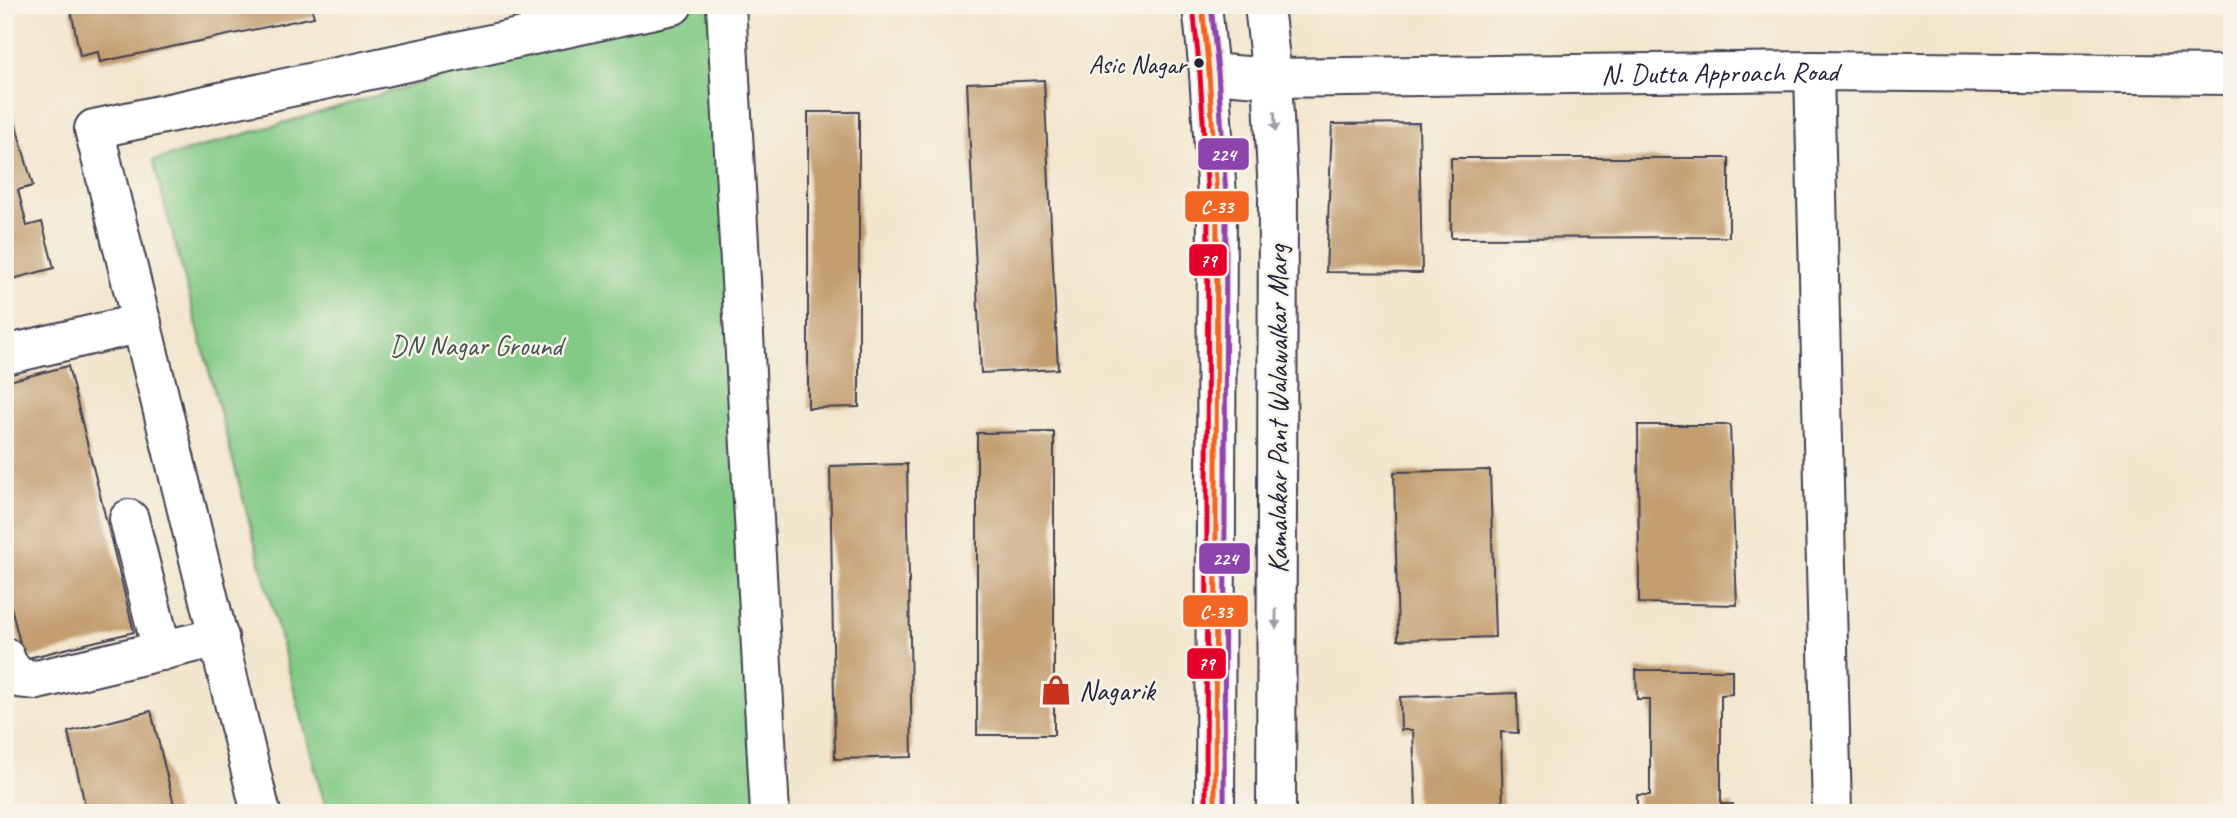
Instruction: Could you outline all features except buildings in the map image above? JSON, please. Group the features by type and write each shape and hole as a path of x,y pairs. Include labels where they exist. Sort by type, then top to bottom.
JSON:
{"street":[{"path":"261,813 94,129 673,5"},
{"path":"726,5 771,813"},
{"path":"1202,5 1217,197 1215,813"},
{"name":"Kamalakar Pant Walawalkar Marg","path":"1264,5 1272,78 1278,194 1276,813"},
{"path":"1814,71 1832,813"},
{"name":"N. Dutta Approach Road","path":"1209,73 1272,78 1814,71 2232,75"},
{"path":"5,355 142,323"},
{"path":"129,519 162,651"},
{"path":"151,608 208,593"},
{"path":"5,657 18,678 37,680 219,637"}],"green space":[{"name":"DN Nagar Ground","path":"687,5 726,5 760,813 327,813 153,161"}],"transit line":[{"name":"C-33","path":"1202,5 1217,197 1215,813"},
{"name":"224","path":"1211,5 1226,197 1224,813"},
{"name":"79","path":"1193,6 1208,197 1206,813"}],"place":[{"name":"Asic Nagar","path":"1199,63"},
{"name":"Nagarik","path":"1056,690"}]}
